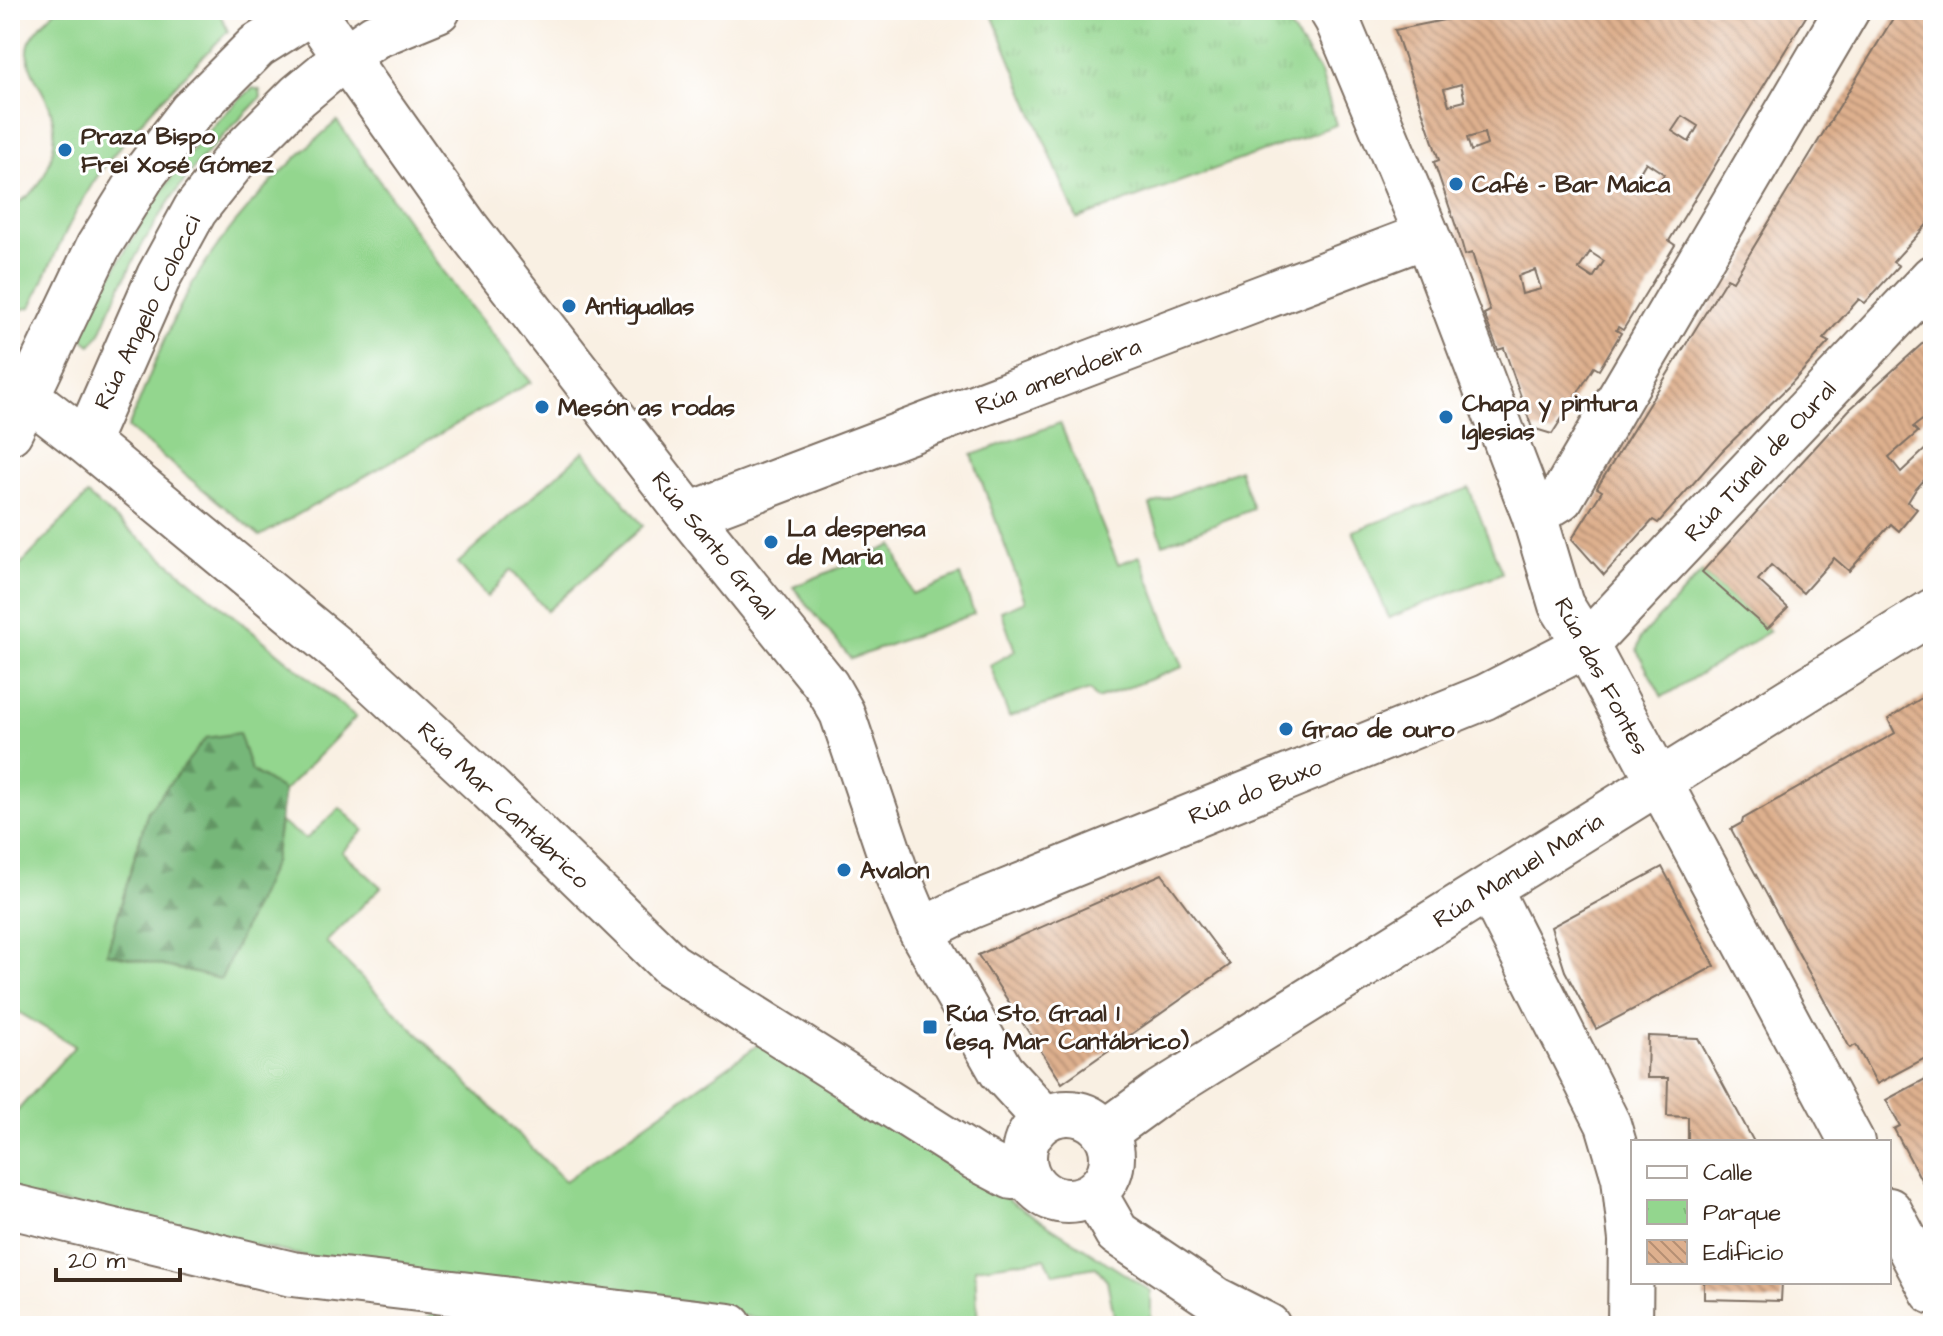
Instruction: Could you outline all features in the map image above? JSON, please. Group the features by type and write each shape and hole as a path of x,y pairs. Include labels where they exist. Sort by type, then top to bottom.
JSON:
{"street":[{"name":"Rúa Santo Graal","path":"313,10 466,227 689,515 826,685 842,713 894,867 921,931 1001,1071 1045,1119"},
{"path":"16,404 98,247 143,175 191,112 257,46 313,10"},
{"name":"Rúa Angelo Colocci","path":"86,442 159,276 195,210 237,157 298,96 345,57 375,36 438,10"},
{"path":"1534,515 1561,498 1847,10"},
{"name":"Rúa das Fontes","path":"1344,13 1534,515 1561,605 1586,645 1851,1140"},
{"name":"Rúa amendoeira","path":"689,515 1427,235"},
{"name":"Rúa Túnel de Oural","path":"1586,645 1933,277"},
{"name":"Rúa Mar Cantábrico","path":"16,404 86,442 356,665 491,790 671,965 974,1157 1012,1177 1028,1176 1040,1191 1057,1200 1076,1200 1094,1193"},
{"name":"Rúa Manuel María","path":"1106,1132 1158,1094 1933,611"},
{"name":"Rúa do Buxo","path":"921,931 969,907 1485,697 1586,645"},
{"path":"1489,888 1608,1124 1624,1178 1631,1240 1630,1326"},
{"path":"1028,1176 1024,1160 1025,1144 1033,1130 1045,1119 1071,1112 1096,1122 1106,1132 1112,1148 1112,1165 1106,1181 1094,1193 1117,1233 1201,1312 1268,1326"},
{"path":"10,1206 292,1274 730,1326"},
{"path":"1891,1214 1933,1292"}],"green space":[{"name":"Praza Bispo Frei Xosé Gómez","path":"55,10 218,10 228,31 144,118 113,155 71,222 31,307 20,310 10,302 10,207 23,200 42,179 54,137 50,108 31,69 28,52 33,35"},
{"path":"990,10 1278,10 1321,73 1336,125 1077,219"},
{"path":"253,88 260,90 261,97 205,155 172,197 144,241 99,335 91,345 83,339 82,330 156,200 200,141"},
{"path":"337,121 457,290 531,382 260,536 128,428 174,318 213,252 250,205"},
{"path":"1060,423 1118,564 1140,556 1183,667 1097,699 1090,690 1009,717 990,665 1015,651 1001,611 1025,601 972,455"},
{"path":"584,451 643,526 547,611 511,570 487,597 458,563"},
{"path":"1239,469 1253,509 1163,544 1150,505"},
{"path":"1469,488 1502,573 1389,618 1353,531"},
{"path":"87,495 356,717 284,791 251,770 148,811 107,953 274,862 280,822 306,839 340,808 364,830 342,852 381,887 326,942 565,1181 762,1042 1151,1291 1151,1316 1134,1326 1116,1326 1107,1280 1096,1267 1054,1274 1045,1258 975,1268 978,1326 822,1326 368,1270 10,1192 10,1119 75,1046 10,1007 10,576"},
{"path":"893,545 912,594 961,575 974,614 851,659 793,587"},
{"path":"1702,572 1770,631 1662,697 1637,651 1640,638"},
{"path":"239,733 251,770 284,791 274,862 221,979 107,953 148,811 206,738"},
{"path":"450,1302 645,1326 415,1326"}],"building":[{"path":"1493,10 1810,10 1669,241 1675,245 1623,330 1618,327 1616,330 1621,333 1599,370 1594,367 1552,434 1532,428 1504,348 1498,350 1484,314 1490,311 1472,253 1465,255 1434,162 1439,160 1395,30","holes":["1461,84 1465,101 1449,105 1444,89","1682,116 1698,126 1689,142 1672,131","1484,133 1487,145 1471,151 1467,138","1646,162 1664,174 1654,191 1636,179","1590,252 1604,261 1593,278 1579,269","1535,270 1541,289 1522,294 1518,276"]},
{"path":"1898,10 1933,10 1933,218 1893,262 1899,266 1865,303 1859,299 1823,339 1829,342 1789,386 1722,451 1658,523 1653,520 1604,575 1572,539 1602,491 1597,488 1727,278 1733,281"},
{"path":"1933,334 1933,412 1913,427 1918,432 1889,457 1901,472 1933,442 1933,470 1908,502 1917,509 1899,531 1891,524 1849,571 1834,558 1803,593 1771,565 1758,580 1788,608 1767,629 1702,572 1849,410"},
{"path":"1933,691 1933,1054 1877,1084 1856,1045 1850,1048 1731,829 1742,823 1743,819 1895,733 1888,719"},
{"path":"1662,867 1715,966 1596,1029 1565,971 1551,927"},
{"path":"1162,874 1230,965 1062,1083 978,955"},
{"path":"1648,1036 1698,1038 1753,1140 1688,1140 1688,1117 1667,1116 1668,1078 1647,1078"},
{"path":"1933,1075 1933,1202 1894,1129 1900,1126 1886,1100"},
{"path":"1704,1284 1782,1284 1781,1301 1704,1299"}],"place":[{"name":"Praza Bispo Frei Xosé Gómez","path":"65,150"},
{"name":"Café - Bar Maica","path":"1456,184"},
{"name":"Antiguallas","path":"569,306"},
{"name":"Mesón as rodas","path":"542,407"},
{"name":"Chapa y pintura Iglesias","path":"1446,417"},
{"name":"La despensa de Maria","path":"771,542"},
{"name":"Grao de ouro","path":"1286,729"},
{"name":"Avalon","path":"844,870"},
{"name":"Rúa Sto. Graal 1 (esq. Mar Cantábrico)","path":"930,1027"}]}
